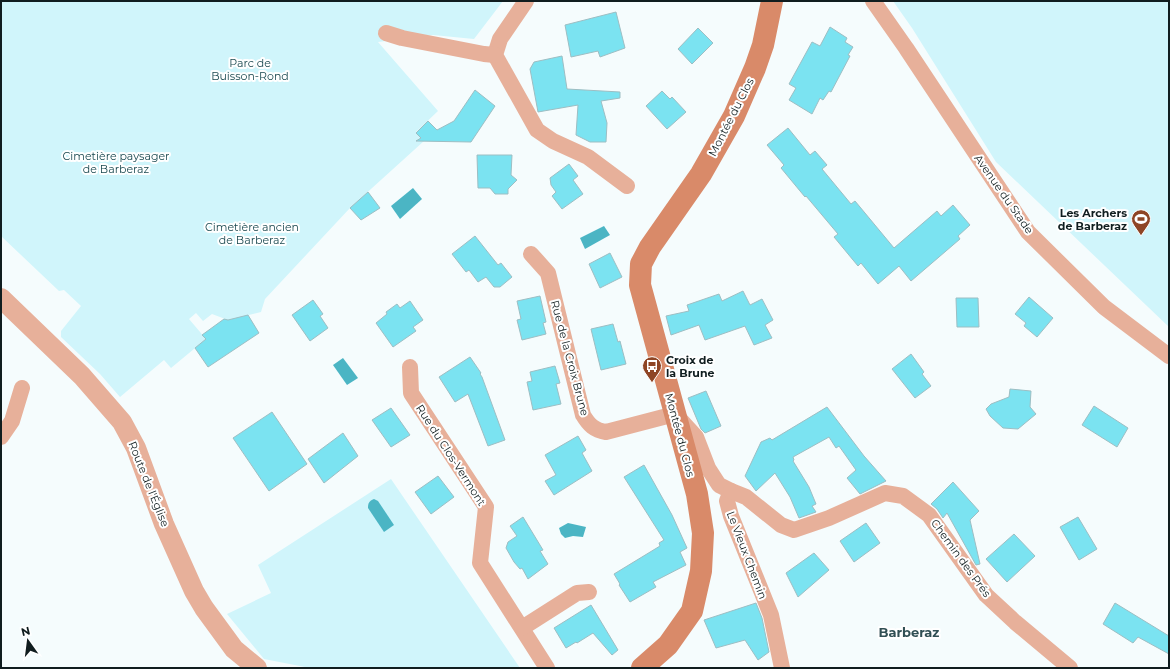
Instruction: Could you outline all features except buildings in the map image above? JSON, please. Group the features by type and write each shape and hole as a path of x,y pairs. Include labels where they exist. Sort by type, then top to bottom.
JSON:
{"main road":[{"name":"Montée du Clos","path":"642,668 668,645 692,611 701,571 703,534 697,494 640,285 641,264 650,247 701,174 734,116 755,68 763,45 772,1"}],"street":[{"path":"526,1 500,39 495,55 537,130 553,141 588,157 627,186"},
{"name":"Avenue du Stade","path":"873,1 906,48 1028,232 1104,306 1169,356"},
{"path":"386,33 402,38 495,55"},
{"name":"Rue de la Croix Brune","path":"531,254 548,273 583,415 589,425 597,430 606,432 675,414"},
{"name":"Route de l'Église","path":"1,298 82,376 122,422 136,448 164,524 194,591 204,608 234,649 257,668"},
{"name":"Rue du Clos-Vermont","path":"410,367 411,393 486,507 480,562 547,668"},
{"path":"1,437 12,421 22,388"},
{"path":"675,414 696,437 708,468 719,485 731,491"},
{"name":"Le Vieux Chemin","path":"731,491 727,501 731,516 771,615 782,668"},
{"name":"Chemin des Prés","path":"731,491 746,497 781,525 794,530 829,518 885,493 903,496 929,515 986,595 1015,622 1070,668"},
{"path":"522,628 577,593 589,592"}],"green space":[{"path":"1,1 503,1 474,39 433,35 378,42 438,111 416,132 424,141 350,208 265,299 261,312 228,320 212,314 203,321 196,313 189,319 206,339 171,368 164,360 120,397 100,374 61,337 61,331 81,306 64,290 59,291 1,236"},
{"path":"893,1 1169,1 1169,327 996,162 912,28"},
{"path":"391,479 520,668 310,668 264,659 227,614 271,593 258,565"}],"water":[{"path":"413,188 422,199 400,219 391,206"},
{"path":"604,226 610,235 585,249 580,238"},
{"path":"343,358 358,378 347,385 333,365"},
{"path":"374,499 378,501 394,525 384,532 368,508 369,502"},
{"path":"568,523 586,527 583,537 573,536 565,538 561,534 559,528"}],"place":[{"name":"Les Archers de Barberaz","path":"1141,236"},
{"name":"Croix de la Brune","path":"652,383"}],"district":[{"name":"Barberaz","path":"909,632"}],"park label":[{"name":"Parc de Buisson-Rond","path":"250,69"},
{"name":"Cimetière paysager de Barberaz","path":"116,162"},
{"name":"Cimetière ancien de Barberaz","path":"252,233"}]}
